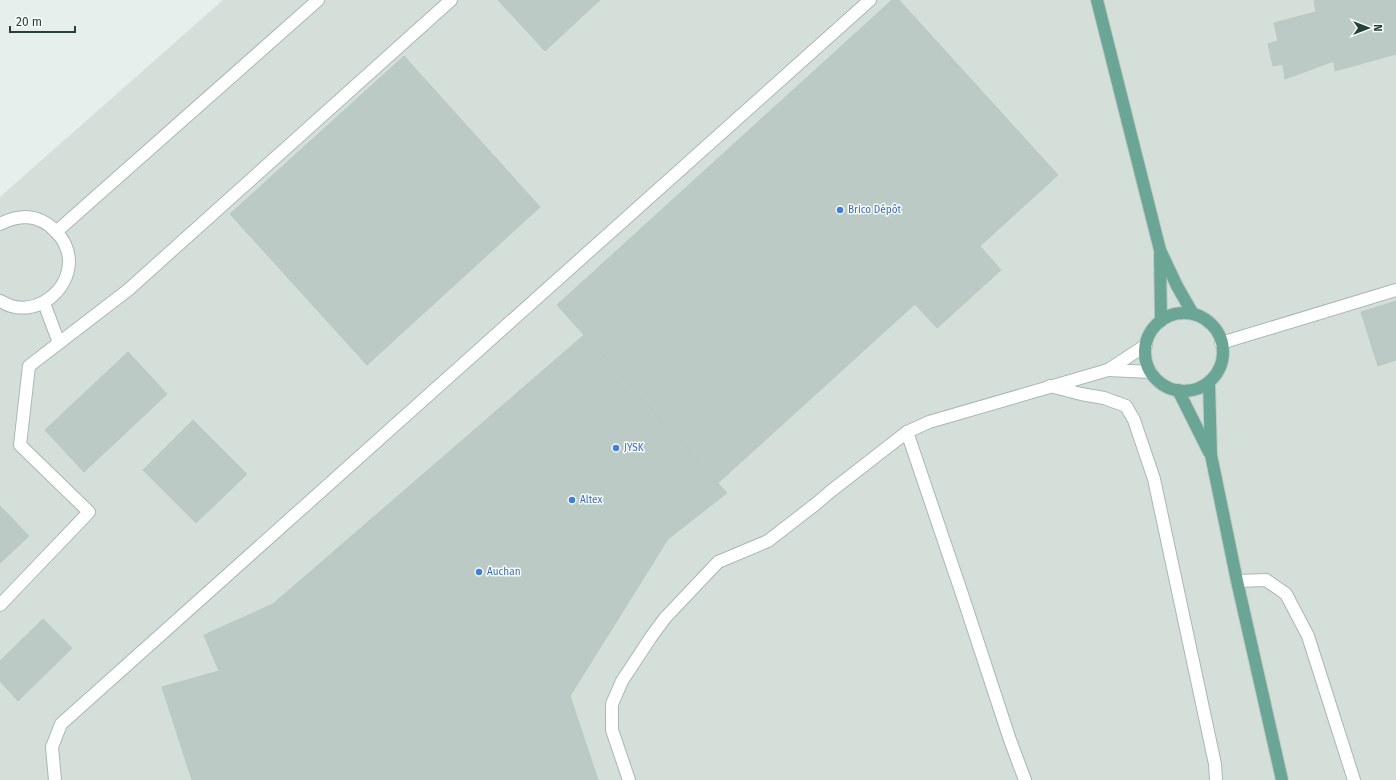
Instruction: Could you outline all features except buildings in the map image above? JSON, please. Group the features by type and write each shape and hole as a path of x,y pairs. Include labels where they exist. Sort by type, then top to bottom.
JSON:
{"main road":[{"path":"1097,0 1160,250 1177,286 1193,314"},
{"path":"1160,250 1161,321"},
{"path":"1182,313 1193,314 1211,324 1217,333 1221,343 1221,364 1216,374 1209,382 1199,388 1188,391 1167,387 1158,381 1147,364 1145,355 1148,336 1154,327 1171,315 1182,313"},
{"path":"1209,382 1210,455 1282,780"},
{"path":"1178,390 1210,455"}],"lane":[{"path":"56,232 318,0"},
{"path":"0,605 89,512 20,445 29,366 128,290 451,0"},
{"path":"55,780 52,747 61,724 870,0"},
{"path":"0,224 10,219 27,217 43,222 56,232 66,246 69,262 66,278 57,293 44,303 28,308 11,306 0,301"},
{"path":"1221,343 1396,290"},
{"path":"44,303 59,343"},
{"path":"1108,370 1146,345"},
{"path":"629,780 612,730 612,704 622,681 650,637 665,618 718,562 768,541 907,432 929,422 1108,370 1151,372"},
{"path":"1049,386 1104,398 1126,406 1134,420 1154,479 1215,764 1216,780"},
{"path":"907,432 1024,780"},
{"path":"1237,581 1266,580 1286,594 1308,636 1354,780"}],"shaded area":[{"path":"223,0 1396,0 1396,780 0,780 0,197"}],"place":[{"name":"Brico Dépôt","path":"840,210"},
{"name":"JYSK","path":"616,448"},
{"name":"Altex","path":"572,500"},
{"name":"Auchan","path":"479,572"}]}
